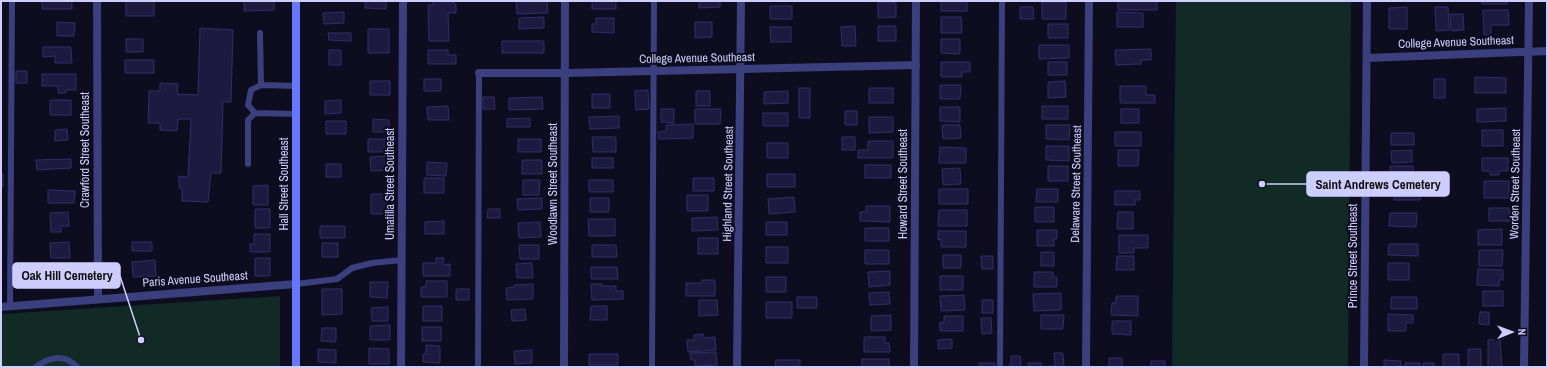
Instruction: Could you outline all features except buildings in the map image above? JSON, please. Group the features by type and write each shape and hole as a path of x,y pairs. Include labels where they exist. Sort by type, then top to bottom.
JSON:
{"main road":[{"name":"Hall Street Southeast","path":"296,1 296,367"}],"street":[{"name":"Crawford Street Southeast","path":"97,1 98,298"},
{"name":"Umatilla Street Southeast","path":"401,367 403,1"},
{"name":"Woodlawn Street Southeast","path":"564,367 565,1"},
{"name":"Highland Street Southeast","path":"737,367 742,69 741,1"},
{"name":"Howard Street Southeast","path":"914,367 916,1"},
{"name":"Delaware Street Southeast","path":"1086,367 1089,1"},
{"name":"Prince Street Southeast","path":"1364,367 1367,1"},
{"name":"Worden Street Southeast","path":"1524,367 1529,1"},
{"name":"College Avenue Southeast","path":"1367,58 1547,51"},
{"name":"College Avenue Southeast","path":"479,73 565,73 916,65"},
{"name":"Paris Avenue Southeast","path":"1,307 98,298 296,284"}],"lane":[{"path":"10,306 12,1"},
{"path":"652,367 654,1"},
{"path":"1000,367 1002,1"},
{"path":"260,33 261,86"},
{"path":"478,367 479,73"},
{"path":"296,86 261,86 251,90 248,106 254,113 296,114"},
{"path":"248,164 248,120 254,113"},
{"path":"296,284 337,279 352,268 372,263 402,260"},
{"path":"36,367 46,359 60,357 72,361 77,367"}],"green space":[{"path":"1176,1 1351,1 1348,367 1172,367"},
{"path":"280,296 280,367 1,367 1,314"}],"place":[{"name":"Saint Andrews Cemetery","path":"1262,184"},
{"name":"Oak Hill Cemetery","path":"141,340"}]}
